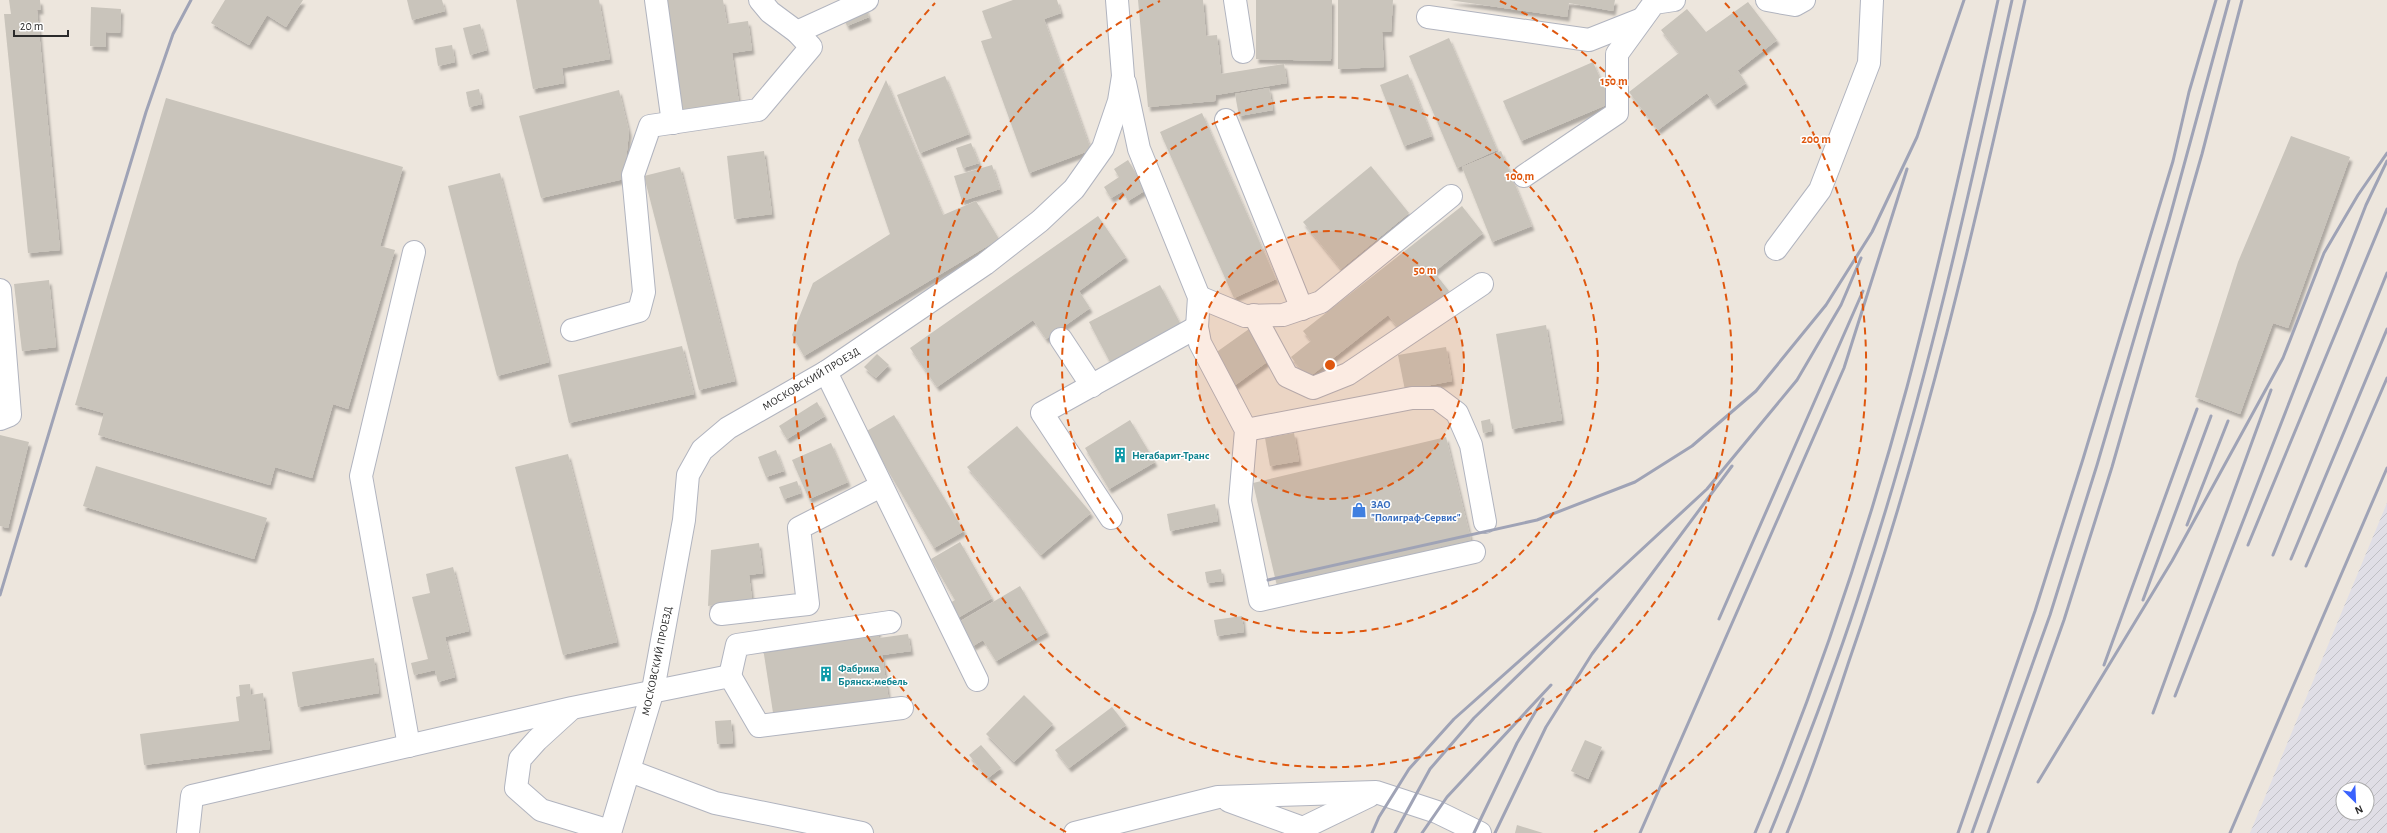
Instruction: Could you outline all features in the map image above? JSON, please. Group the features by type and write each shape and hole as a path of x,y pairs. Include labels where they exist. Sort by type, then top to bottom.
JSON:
{"street":[{"path":"656,0 673,123"},
{"path":"572,330 638,311 644,292 633,175 650,126 758,110 811,47 796,32 770,12 760,0"},
{"path":"796,32 867,0"},
{"name":"МОСКОВСКИЙ ПРОЕЗД","path":"610,832 630,771 653,690 684,520 688,475 702,450 728,428 826,372 985,264 1040,221 1074,189 1103,148 1119,101 1123,76 1117,0"},
{"path":"1235,0 1243,52"},
{"path":"1524,176 1617,113 1617,54 1654,3 1674,0"},
{"path":"1767,0 1795,5 1804,0"},
{"path":"1776,248 1820,190 1869,62 1872,0"},
{"path":"1428,18 1589,40 1642,19"},
{"path":"1123,76 1140,149 1199,297 1198,327 1200,343 1246,430 1240,501 1260,600 1474,552"},
{"path":"1226,120 1302,309"},
{"path":"1199,297 1245,316 1283,315 1321,302 1451,196"},
{"path":"409,746 361,476 414,252"},
{"path":"1254,315 1287,376 1313,388 1348,374 1482,284"},
{"path":"0,290 10,414 0,419"},
{"path":"1111,518 1042,413 1198,327"},
{"path":"1061,339 1092,386"},
{"path":"826,372 977,680"},
{"path":"1246,430 1412,398 1437,398 1456,413 1471,445 1485,522"},
{"path":"721,614 808,604 799,528 881,486"},
{"path":"890,622 737,646 730,676 759,726 902,708"},
{"path":"188,833 192,796 572,708 653,690 730,676"},
{"path":"572,708 537,740 520,760 516,788 541,810 610,832"},
{"path":"630,771 714,802 862,833"},
{"path":"1218,797 1302,830 1376,792"},
{"path":"1075,833 1218,797 1376,792 1437,812 1480,833"}],"shaded area":[{"path":"2387,503 2387,833 2250,833"}],"building":[{"path":"9,0 40,0 41,10 37,10 60,250 28,253 4,14 11,14"},
{"path":"225,0 303,0 286,27 267,15 249,45 211,23"},
{"path":"407,0 442,0 445,11 412,20"},
{"path":"516,0 599,0 610,59 562,68 564,83 533,89"},
{"path":"664,0 723,0 727,24 748,21 752,50 732,53 740,110 680,119"},
{"path":"1013,0 1057,0 1061,13 1044,19 1091,150 1029,173 981,41 992,38 982,11"},
{"path":"1138,0 1203,0 1206,36 1217,35 1221,74 1284,64 1287,83 1216,95 1215,101 1148,107"},
{"path":"1256,0 1332,0 1331,61 1256,59"},
{"path":"1338,0 1393,0 1391,32 1382,32 1384,67 1338,69"},
{"path":"1449,0 1615,0 1613,11 1569,3 1567,17"},
{"path":"1748,2 1777,40 1720,84 1738,71 1746,83 1715,105 1707,93 1658,130 1629,92 1679,53 1661,30 1687,9 1706,32"},
{"path":"91,7 121,9 120,33 106,32 106,47 90,46"},
{"path":"865,7 869,17 847,26 843,16"},
{"path":"480,24 487,50 470,55 463,28"},
{"path":"1449,38 1497,150 1457,168 1409,56"},
{"path":"452,45 455,62 438,66 435,48"},
{"path":"1593,62 1611,103 1521,141 1503,101"},
{"path":"1408,74 1432,136 1404,146 1380,85"},
{"path":"945,76 969,134 920,153 897,95"},
{"path":"886,80 943,215 976,201 999,239 804,356 792,335 813,283 890,234 858,140"},
{"path":"1269,88 1273,110 1239,116 1235,94"},
{"path":"479,89 482,104 469,107 466,92"},
{"path":"619,90 629,132 624,179 541,198 519,116"},
{"path":"166,98 403,167 380,246 395,250 348,409 333,404 312,478 275,467 270,485 98,435 104,413 75,405"},
{"path":"1202,113 1276,279 1234,298 1160,132"},
{"path":"2291,136 2350,157 2288,328 2273,323 2240,414 2195,397 2238,262"},
{"path":"971,143 979,163 963,168 956,148"},
{"path":"764,151 772,214 734,219 727,156"},
{"path":"1501,151 1532,226 1492,242 1462,167"},
{"path":"1128,160 1146,190 1128,201 1123,191 1111,198 1104,187 1119,177 1114,169"},
{"path":"992,165 1000,189 962,201 954,176"},
{"path":"1371,166 1409,213 1341,269 1303,222"},
{"path":"680,167 735,381 699,390 644,176"},
{"path":"500,173 549,362 497,376 448,186"},
{"path":"1462,206 1483,233 1434,272 1449,291 1400,330 1388,315 1308,378 1291,357 1311,341 1303,331"},
{"path":"1098,216 1126,257 1079,291 1090,308 1046,339 1033,320 937,387 910,348"},
{"path":"49,280 56,347 22,351 14,284"},
{"path":"1160,285 1181,325 1110,362 1089,322"},
{"path":"1546,325 1562,420 1512,429 1496,334"},
{"path":"1249,329 1271,359 1234,386 1211,356"},
{"path":"682,346 694,394 569,423 558,375"},
{"path":"1446,347 1452,381 1405,390 1398,355"},
{"path":"877,354 889,365 876,378 864,367"},
{"path":"817,402 825,416 787,439 779,426"},
{"path":"894,415 964,531 934,548 865,432"},
{"path":"1490,419 1492,431 1483,433 1481,421"},
{"name":"Негабарит-Транс","path":"1130,420 1155,462 1109,489 1085,448"},
{"path":"1017,426 1091,513 1041,555 967,467"},
{"path":"1294,433 1299,461 1270,466 1265,438"},
{"path":"0,435 29,442 8,528 0,526"},
{"path":"1446,437 1471,540 1277,586 1253,483"},
{"path":"831,443 848,482 809,499 792,460"},
{"path":"776,450 784,471 766,477 758,457"},
{"path":"568,454 617,642 563,655 515,467"},
{"path":"96,466 267,518 254,559 83,506"},
{"path":"797,481 801,493 784,499 779,487"},
{"path":"1215,504 1218,521 1170,531 1167,514"},
{"path":"960,542 992,598 956,619 948,604 955,600 931,559"},
{"path":"759,543 763,573 749,575 752,599 708,606 711,550"},
{"path":"453,567 469,631 445,637 455,677 438,682 435,670 414,675 411,663 428,659 412,597 430,593 426,574"},
{"path":"1221,569 1223,581 1207,583 1205,572"},
{"path":"1020,586 1047,632 996,661 983,640 973,646 959,622"},
{"path":"1242,616 1244,632 1217,636 1214,620"},
{"name":"Фабрика Брянск-мебель","path":"878,630 879,638 908,634 911,651 882,655 889,701 774,719 763,648"},
{"path":"374,658 379,693 298,707 292,672"},
{"path":"250,684 251,695 263,693 270,749 144,765 140,734 239,721 236,697 240,696 239,685"},
{"path":"1024,695 1053,724 1014,762 986,734"},
{"path":"1112,707 1126,725 1069,768 1055,750"},
{"path":"731,720 733,743 717,744 715,721"},
{"path":"1585,740 1602,747 1588,779 1571,771"},
{"path":"981,745 1001,768 988,778 969,755"},
{"path":"1517,825 1543,833 1515,833"}],"railway":[{"path":"0,595 146,112 173,34 191,0"},
{"path":"1268,580 1537,520 1635,482 1692,446 1756,391 1826,305 1872,232 1917,137 1964,0"},
{"path":"1755,833 1799,723 1819,668 1875,500 1920,339 1966,145 1998,0"},
{"path":"1770,833 1808,739 1843,643 1886,508 1907,436 1927,364 1963,219 2012,0"},
{"path":"1787,833 1835,704 1876,580 1925,416 1968,250 2025,0"},
{"path":"1958,833 2035,611 2083,459 2173,161 2189,92 2216,0"},
{"path":"1972,833 2050,615 2097,465 2169,220 2229,0"},
{"path":"1988,833 2064,620 2112,467 2202,154 2242,0"},
{"path":"2038,782 2172,561 2283,358 2324,253 2358,195 2387,153"},
{"path":"2175,696 2366,205 2387,161"},
{"path":"1640,833 1844,368 1907,169"},
{"path":"2248,545 2387,209"},
{"path":"1372,833 1379,817 1409,769 1454,719 1571,615 1707,489 1797,380 1841,305 1861,258"},
{"path":"2273,555 2387,273"},
{"path":"1719,619 1863,291"},
{"path":"2291,559 2387,329"},
{"path":"2306,566 2387,378"},
{"path":"2153,713 2271,390"},
{"path":"2104,665 2197,409"},
{"path":"2143,600 2211,416"},
{"path":"2187,525 2228,421"},
{"path":"1495,833 1546,727 1592,654 1732,466"},
{"path":"2230,833 2387,468"},
{"path":"1395,833 1430,769 1474,718 1597,599"},
{"path":"1422,833 1447,797 1551,685"},
{"path":"1474,833 1517,743 1543,699"}],"place":[{"name":"Негабарит-Транс","path":"1120,455"},
{"name":"ЗАО \"Полиграф-Сервис\"","path":"1359,510"},
{"name":"Фабрика Брянск-мебель","path":"826,674"}]}
